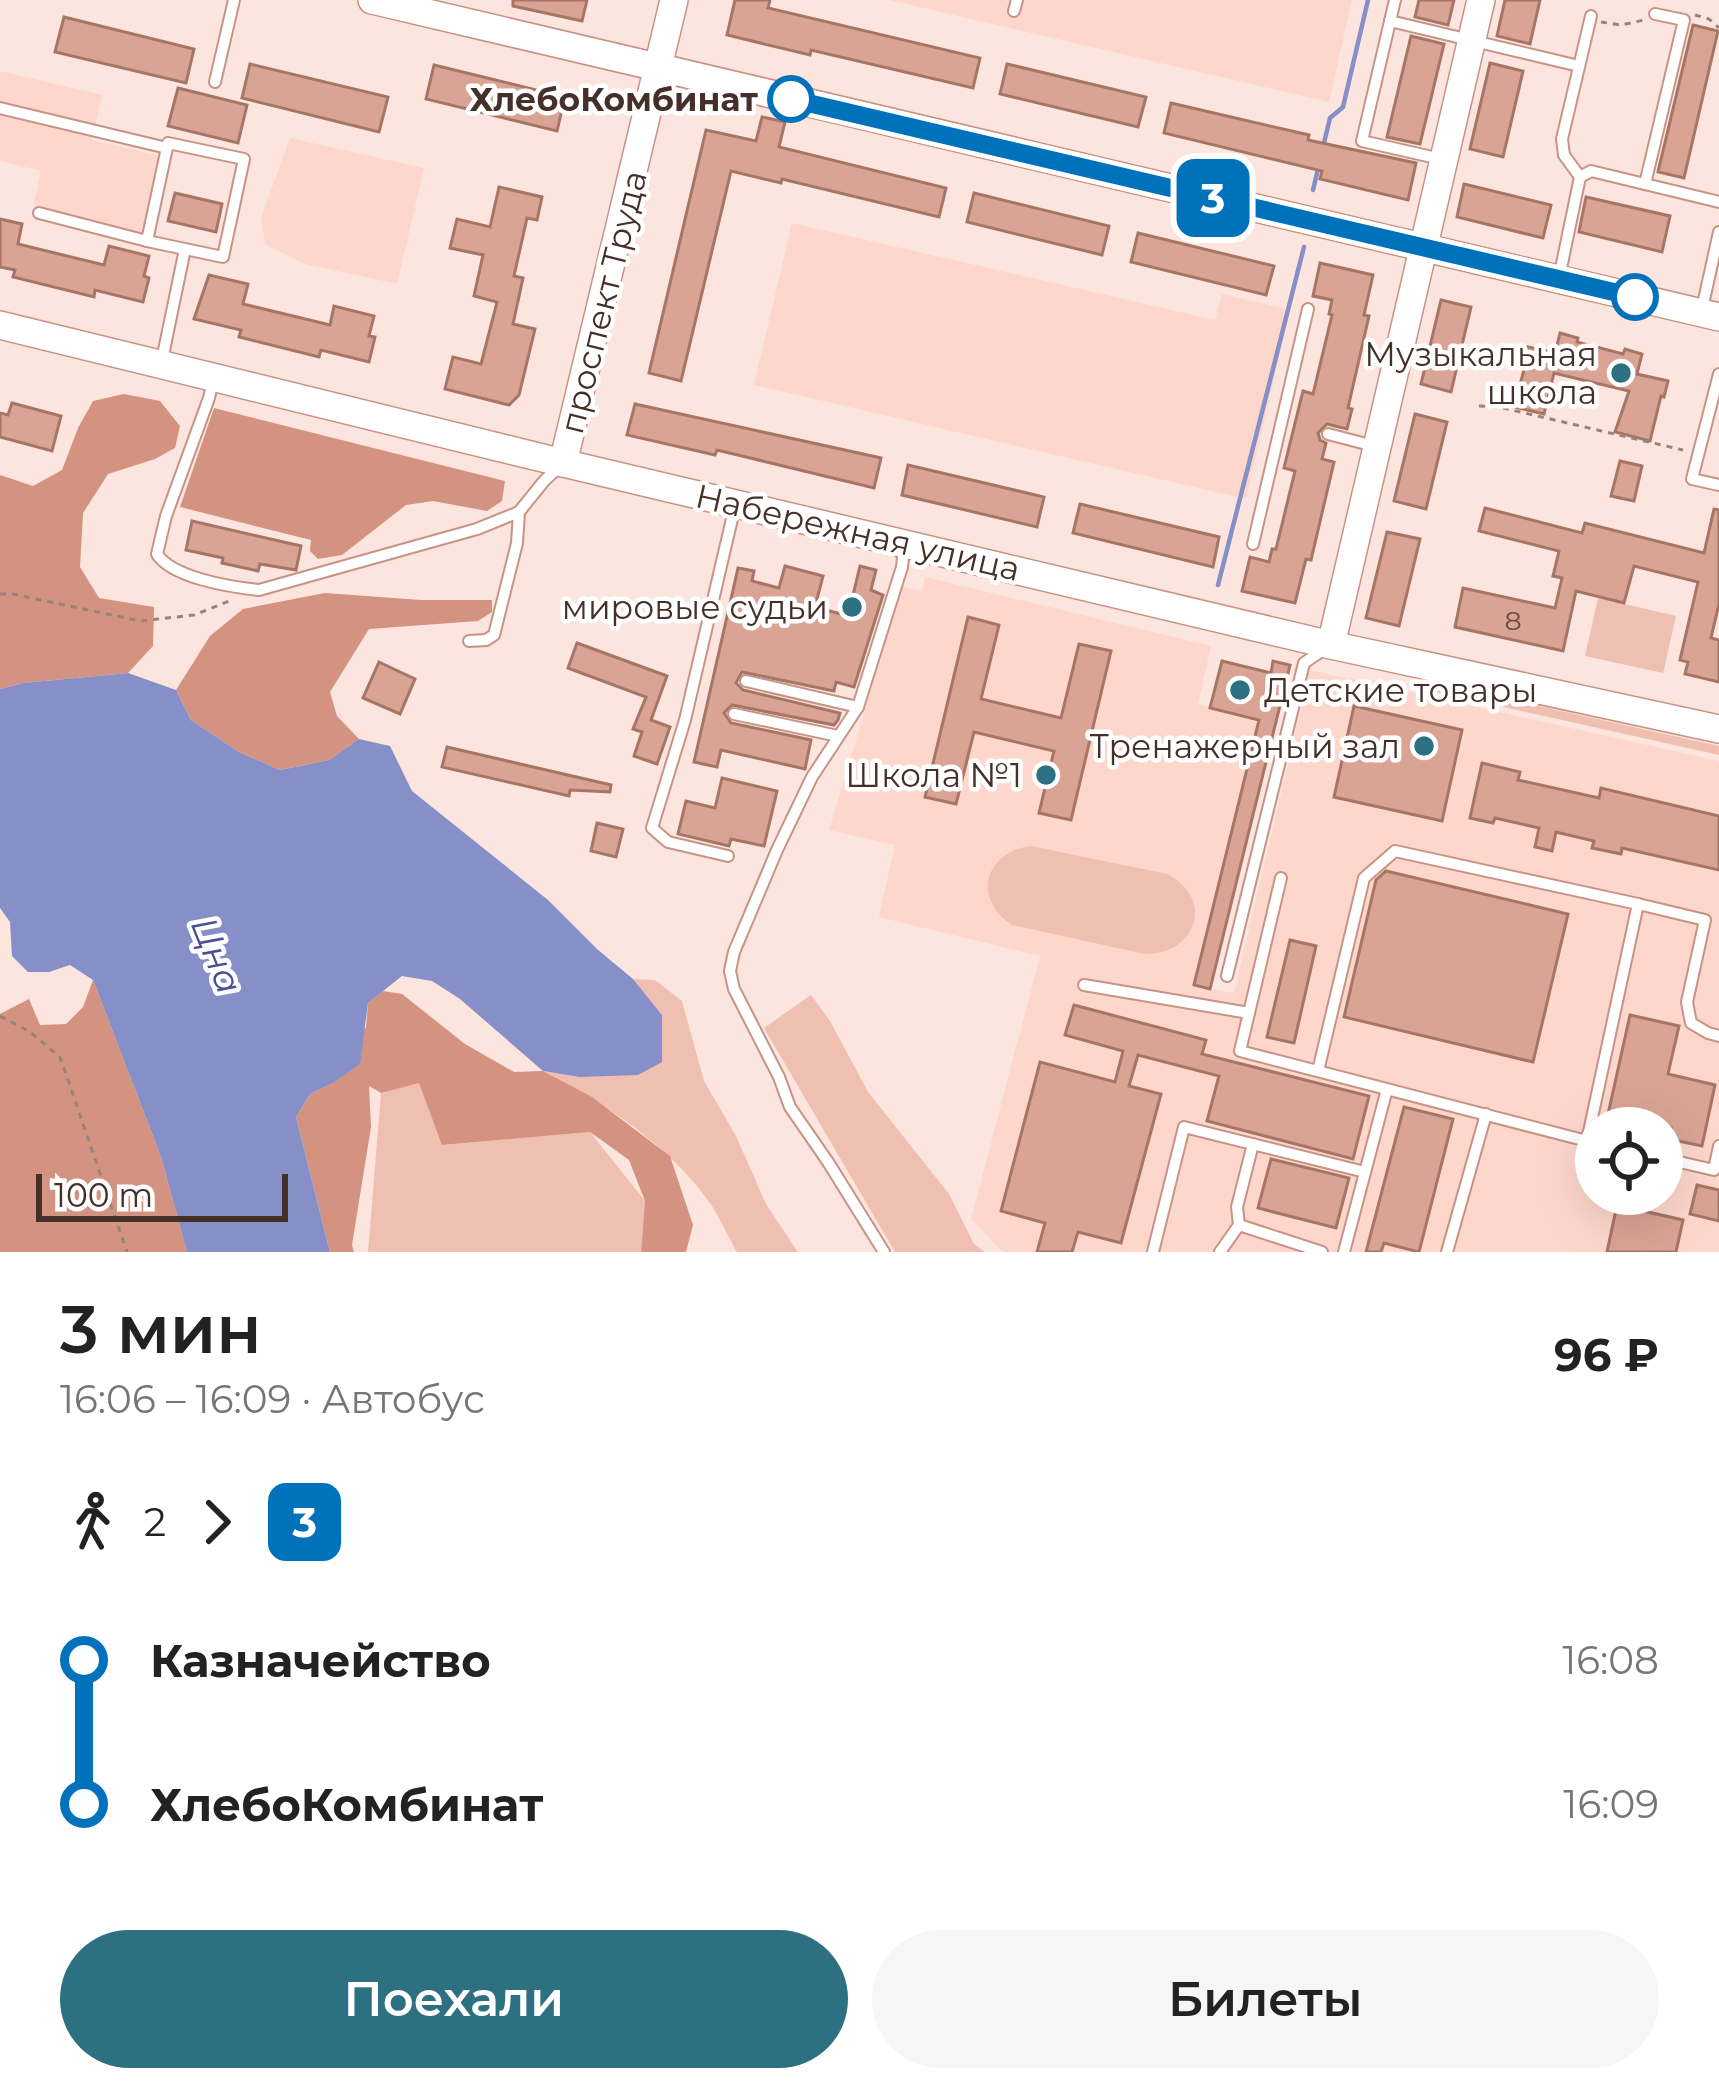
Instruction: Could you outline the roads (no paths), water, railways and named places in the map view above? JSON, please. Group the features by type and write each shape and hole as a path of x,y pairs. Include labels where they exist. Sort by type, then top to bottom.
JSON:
{"street":[{"path":"372,0 1710,314"},
{"name":"проспект Труда","path":"563,463 674,0"},
{"path":"1331,645 1481,0"},
{"name":"Набережная улица","path":"0,325 1331,645 1719,729"}],"lane":[{"path":"215,82 234,0"},
{"path":"1395,0 1362,141 1444,160"},
{"path":"1645,184 1684,20 1659,15"},
{"path":"1559,278 1580,177 1564,155 1562,139 1591,16"},
{"path":"1390,21 1579,67"},
{"path":"0,108 167,148"},
{"path":"39,213 147,241 223,257 244,159 169,142 147,241"},
{"path":"1580,177 1591,171 1719,202"},
{"path":"1710,314 1719,232"},
{"path":"161,364 185,249"},
{"path":"1253,544 1288,424 1308,309"},
{"path":"1719,374 1692,479 1719,485"},
{"path":"214,376 157,554 164,565 226,586 259,590 477,529 520,512 563,463"},
{"path":"1328,434 1377,446"},
{"path":"728,856 668,842 652,828 685,720 735,503"},
{"path":"469,641 494,635 520,512"},
{"path":"884,1252 790,1107 734,989 730,971 777,850 812,777 858,707 902,567 905,542"},
{"path":"1227,976 1304,663 1331,645"},
{"path":"746,680 858,707"},
{"path":"734,714 838,736"},
{"path":"1318,1071 1364,878 1395,851 1705,920 1687,1003 1690,1023 1719,1036"},
{"path":"1281,878 1240,1051 1575,1138"},
{"path":"1599,1107 1638,904"},
{"path":"1084,985 1249,1013"},
{"path":"1344,1252 1387,1089"},
{"path":"1447,1252 1486,1114"},
{"path":"1153,1252 1184,1126 1365,1172"},
{"path":"1220,1252 1239,1225 1237,1207 1253,1144"},
{"path":"1683,1163 1714,1170 1719,1146"},
{"path":"1239,1225 1322,1252"}],"water":[{"name":"Цна","path":"128,673 176,690 191,720 239,752 280,770 329,760 359,739 390,746 412,791 548,900 633,979 662,1015 662,1062 638,1075 579,1077 543,1071 460,999 432,981 402,976 368,1003 360,1064 310,1094 296,1117 330,1252 187,1252 161,1157 93,980 70,965 28,972 12,956 10,922 0,908 0,689"}],"waterway":[{"path":"1323,147 1330,118 1343,107 1368,0"},
{"path":"1313,190 1318,169"},
{"path":"1218,585 1304,247"}],"place":[{"name":"ХлебоКомбинат","path":"791,99"},
{"name":"Музыкальная школа","path":"1621,373"},
{"name":"мировые судьи","path":"852,607"},
{"name":"Детские товары","path":"1240,690"},
{"name":"Тренажерный зал","path":"1424,746"},
{"name":"Школа №1","path":"1046,775"}]}
